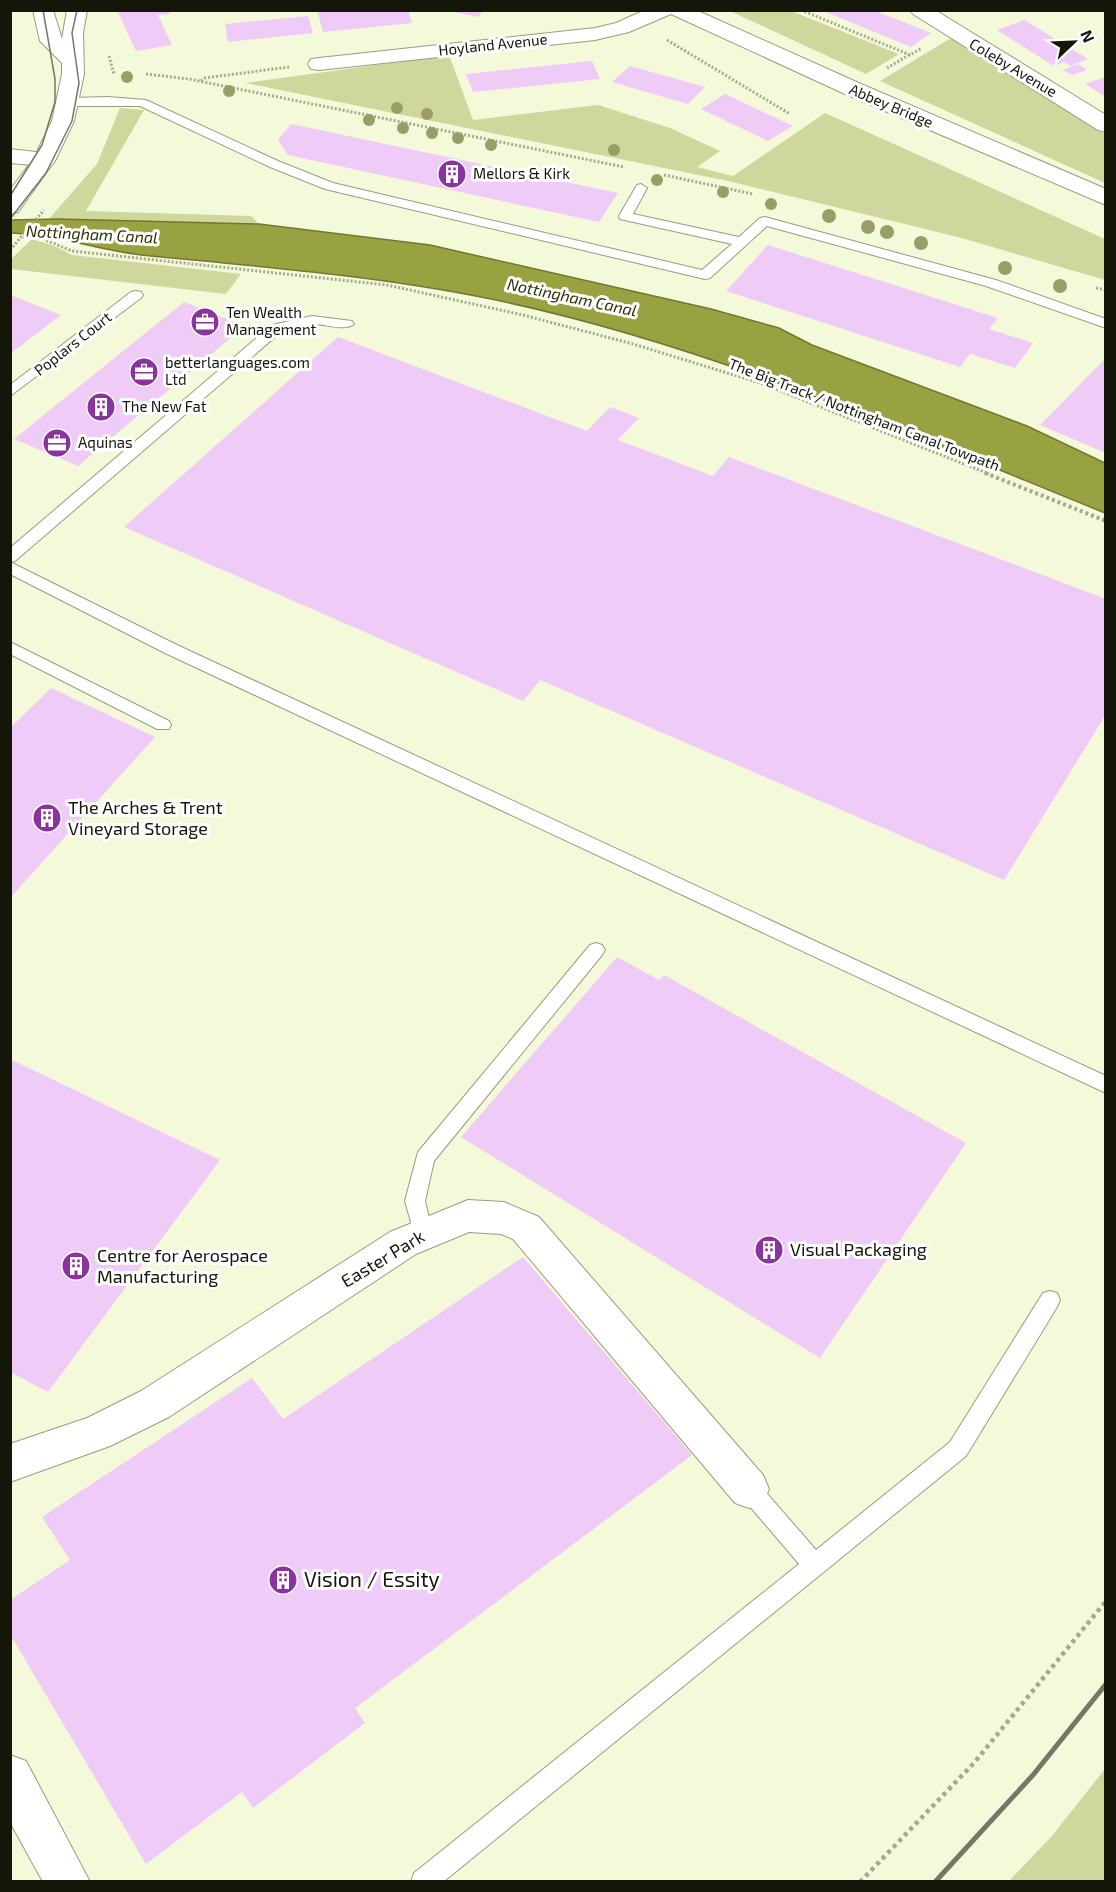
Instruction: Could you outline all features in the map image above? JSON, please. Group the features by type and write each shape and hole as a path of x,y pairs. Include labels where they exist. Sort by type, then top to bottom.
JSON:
{"street":[{"path":"43,10 51,40 73,62"},
{"path":"10,207 45,159 63,121 73,62 72,33 77,10"},
{"name":"Hoyland Avenue","path":"320,64 595,34 622,28 664,10"},
{"name":"Abbey Bridge","path":"678,10 853,89 1106,198"},
{"name":"Coleby Avenue","path":"920,10 1106,125"},
{"path":"10,156 45,159"},
{"name":"Easter Park","path":"10,1463 96,1433 154,1404 403,1243 468,1216 504,1218 526,1228 749,1489"},
{"path":"10,1777 68,1881"}],"lane":[{"path":"67,102 142,103 274,164 329,186 705,275 765,220 991,283 1106,324"},
{"path":"641,188 625,216 742,242"},
{"name":"Poplars Court","path":"10,392 136,295"},
{"path":"10,556 277,328 293,321 309,318 347,324"},
{"path":"10,567 171,650 1106,1085"},
{"path":"10,647 163,725"},
{"path":"423,1234 415,1201 426,1158 596,950"},
{"path":"423,1881 958,1449 1050,1300"},
{"path":"749,1489 815,1566"}],"path":[{"path":"801,10 910,55"},
{"path":"884,70 950,30"},
{"path":"665,36 669,42 790,114"},
{"path":"201,81 205,78 320,64"},
{"path":"144,74 201,81 635,169"},
{"path":"658,174 763,196"},
{"path":"10,250 44,210"},
{"name":"The Big Track / Nottingham Canal Towpath","path":"10,236 38,237 72,251 387,285 534,318 633,344 760,383 1106,521"},
{"path":"1094,287 1106,290"},
{"path":"860,1881 974,1763 1106,1601"}],"shaded area":[{"path":"730,11 791,11 899,54 866,74"},
{"path":"951,38 1105,134 1105,183 880,81"},
{"path":"449,55 473,120 598,105 670,128 720,151 697,167 733,176 825,113 1105,239 1105,280 958,237 728,181 245,83"},
{"path":"120,108 144,110 86,211 251,216 259,224 48,220 97,164"},
{"path":"32,239 52,245 72,255 241,274 226,294 11,269 11,259"},
{"path":"1105,1769 1105,1881 1009,1881 1051,1837"}],"water":[{"name":"Nottingham Canal","path":"11,220 259,224 430,245 711,309 779,328 812,345 1027,426 1105,463 1105,513 803,392 649,340 570,318 491,299 407,284 133,254 46,236 11,233"}],"building":[{"path":"168,10 170,14 158,15 172,45 136,51 118,12"},
{"path":"317,10 408,10 412,23 323,32"},
{"path":"444,10 483,10 479,17"},
{"path":"821,10 873,10 931,33 911,47"},
{"path":"308,16 313,33 228,42 225,24"},
{"path":"1024,20 1088,59 1070,66 1064,62 1054,66 997,30"},
{"path":"592,61 600,79 473,92 466,74"},
{"path":"1078,64 1087,70 1072,75 1063,70"},
{"path":"630,66 705,87 688,104 612,82"},
{"path":"1106,76 1106,97 1085,84 1102,78"},
{"path":"725,94 793,126 768,141 701,109"},
{"name":"Mellors & Kirk","path":"291,124 618,193 599,222 288,155 278,140"},
{"path":"768,245 998,318 989,329 1033,343 1015,368 970,354 960,367 726,291"},
{"path":"10,295 61,315 10,354"},
{"path":"184,302 245,326 78,466 14,439"},
{"path":"338,337 587,431 610,407 639,418 618,440 713,476 729,457 1106,599 1106,714 1004,880 540,680 523,701 124,527"},
{"path":"1106,358 1106,453 1040,425"},
{"name":"The Arches & Trent Vineyard Storage","path":"51,688 155,737 10,898 10,728"},
{"name":"Visual Packaging","path":"617,957 659,980 664,975 966,1143 820,1358 461,1137"},
{"name":"Centre for Aerospace Manufacturing","path":"10,1059 220,1160 48,1392 10,1372"},
{"name":"Vision / Essity","path":"523,1257 692,1455 355,1708 365,1723 253,1808 242,1792 146,1864 10,1634 10,1600 70,1560 42,1517 252,1378 283,1419"}],"tram line":[{"path":"10,196 42,145 55,102 55,79 43,10"},
{"path":"10,219 46,173 72,121 79,83 72,33 77,10"}],"railway":[{"path":"935,1882 1033,1775 1106,1684"}],"place":[{"name":"Mellors & Kirk","path":"452,174"},
{"name":"Ten Wealth Management","path":"205,322"},
{"name":"betterlanguages.com Ltd","path":"144,372"},
{"name":"The New Fat","path":"101,407"},
{"name":"Aquinas","path":"57,443"},
{"name":"The Arches & Trent Vineyard Storage","path":"47,818"},
{"name":"Visual Packaging","path":"769,1250"},
{"name":"Centre for Aerospace Manufacturing","path":"76,1266"},
{"name":"Vision / Essity","path":"283,1580"}]}
